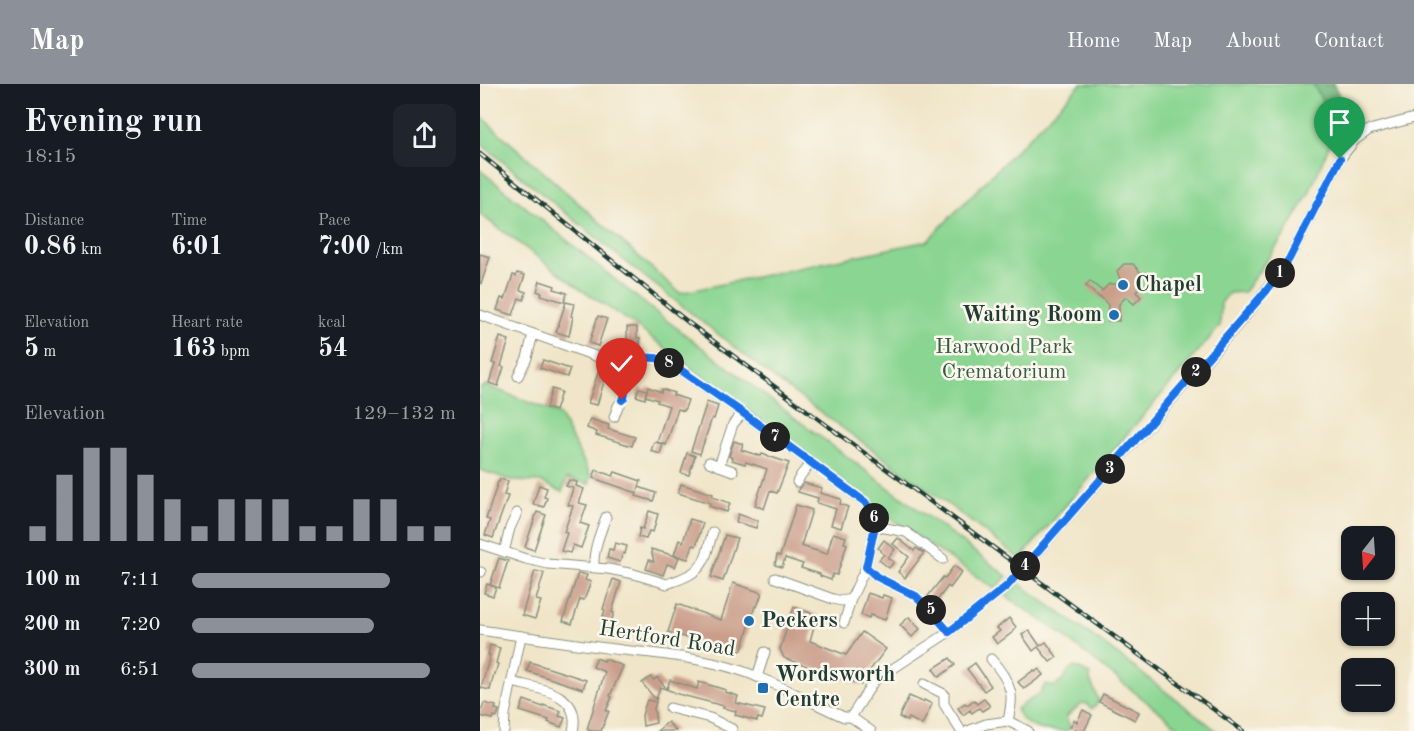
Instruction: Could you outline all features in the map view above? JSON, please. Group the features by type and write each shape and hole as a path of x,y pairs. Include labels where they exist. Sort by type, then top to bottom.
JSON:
{"street":[{"path":"851,717 874,681 949,632 1007,586 1260,298 1289,259 1340,159 1355,140 1369,130 1414,118"},
{"path":"480,317 601,358 656,358 672,364 865,502 874,516 875,526 866,567 851,599 844,623"},
{"path":"518,376 531,359 533,334"},
{"path":"614,417 624,398 631,357"},
{"path":"719,466 733,424 743,413"},
{"path":"709,462 733,471"},
{"path":"797,482 812,463"},
{"path":"504,552 510,528 517,513"},
{"path":"594,567 595,546 606,517"},
{"path":"500,524 510,528"},
{"path":"875,526 906,532 943,559"},
{"path":"480,546 548,564 594,567 634,574 667,585 700,567 713,532"},
{"path":"866,567 877,577 916,596 949,632"},
{"path":"775,578 833,599 842,601 851,599"},
{"name":"Hertford Road","path":"480,630 696,659 741,670 844,717 851,717 871,731"},
{"path":"504,731 505,714 521,636"},
{"path":"757,677 765,652"},
{"path":"991,659 1010,689 1008,721"},
{"path":"512,682 559,695 568,702 574,716 573,731"},
{"path":"924,684 944,694 944,704 961,731"},
{"path":"669,708 710,718 735,730"},
{"path":"681,722 684,711"},
{"path":"968,731 986,724 1008,721 1028,731"}],"green space":[{"name":"Harwood Park Crematorium","path":"1081,84 1313,84 1337,127 1309,193 1286,233 1244,292 1229,293 1221,303 1220,326 1020,559 779,382 480,143 480,116 680,293 927,241"},
{"path":"1313,84 1333,84 1357,128 1338,149 1337,127"},
{"path":"480,170 649,307 1007,576 995,589 887,516 636,326 582,290 480,214"},
{"path":"485,385 559,414 591,476 589,484 567,478 562,492 541,482 514,481 480,470 480,388"},
{"path":"1018,583 1105,645 1217,731 1184,731 1057,631 1006,596"},
{"path":"1075,667 1090,674 1090,680 1099,701 1092,709 1086,703 1080,705 1066,717 1070,727 1068,731 1044,730 1025,722 1016,709 1040,693 1046,684 1053,687 1061,682 1069,670"}],"building":[{"path":"480,254 490,257 481,284 480,283"},
{"name":"Chapel","path":"1124,264 1133,264 1141,273 1141,283 1136,292 1141,297 1134,304 1126,297 1119,304 1119,321 1108,321 1108,305 1086,286 1090,281 1102,291 1109,284 1122,284 1117,271"},
{"path":"517,273 525,275 520,290 526,292 524,300 519,298 513,315 497,310 501,298 505,299 513,275 516,276"},
{"path":"540,281 567,293 564,302 541,295 542,293 537,291"},
{"path":"566,302 574,304 569,336 556,332"},
{"path":"598,316 607,319 598,346 589,343"},
{"path":"627,327 637,327 640,348 627,348"},
{"path":"500,337 509,340 498,386 489,383"},
{"path":"543,360 570,369 567,377 540,368"},
{"path":"600,367 608,369 597,405 588,403"},
{"path":"648,387 661,392 662,389 688,400 684,411 678,409 666,445 657,442 669,406 645,396"},
{"path":"639,388 647,390 645,399 636,396"},
{"path":"552,389 561,392 555,411 546,408"},
{"path":"707,402 718,406 700,454 691,451"},
{"path":"590,419 609,425 608,429 635,437 632,446 596,435 597,432 587,428"},
{"path":"734,441 743,444 741,450 789,463 777,493 770,491 764,509 755,505 767,469 732,460 733,458 729,456"},
{"path":"654,442 663,444 660,454 651,451"},
{"path":"687,453 695,456 689,475 681,473"},
{"path":"596,470 613,476 615,472 641,481 639,487 656,493 653,501 593,478"},
{"path":"500,479 508,481 504,495 508,496 493,538 485,535 490,520 486,519"},
{"path":"569,480 577,482 576,486 584,489 579,503 587,505 580,523 589,526 581,548 573,545 570,553 561,551 567,533 564,532 573,506 568,505 573,488 566,486"},
{"path":"804,483 822,488 820,493 841,499 840,504 848,507 841,528 831,525 836,509 817,503 818,498 798,492"},
{"path":"681,484 713,494 712,497 730,503 727,512 709,506 710,503 678,493"},
{"path":"539,485 547,488 544,507 533,504"},
{"path":"796,505 812,510 801,546 827,554 833,533 846,537 844,543 847,544 837,575 833,574 831,580 801,568 803,564 785,558 782,567 775,565"},
{"path":"649,511 658,514 653,532 649,531 646,539 638,537 640,528 643,529"},
{"path":"537,512 546,515 534,550 525,547"},
{"path":"738,514 758,521 756,528 736,522"},
{"path":"690,519 703,523 696,546 693,545 688,559 674,555 679,540 683,542"},
{"path":"725,535 737,538 723,581 711,577"},
{"path":"898,538 914,551 916,548 924,553 905,578 898,572 909,557 893,544"},
{"path":"884,540 895,549 888,558 894,562 889,568 879,560 884,554 878,548"},
{"path":"615,543 627,546 620,562 607,558 609,549 613,550"},
{"path":"651,549 679,557 675,567 667,564 663,575 646,569 649,560 654,562"},
{"path":"499,558 508,561 499,588 490,585"},
{"path":"954,566 962,572 936,602 928,596"},
{"path":"535,571 544,573 536,600 541,601 535,619 522,615"},
{"path":"578,573 587,575 585,580 591,582 584,600 580,599 572,624 563,621"},
{"path":"613,579 621,582 611,622 602,619"},
{"path":"733,583 762,593 757,607 755,606 742,650 735,653 668,632 677,604 721,620"},
{"path":"487,584 496,587 493,596 484,593"},
{"path":"868,593 882,598 883,595 892,598 885,620 870,615 869,618 861,615"},
{"path":"794,607 817,615 810,641 846,655 862,632 886,649 861,685 784,658 780,649"},
{"path":"909,617 920,629 912,637 900,625"},
{"path":"1009,618 1016,627 997,644 992,637 1000,631 997,628"},
{"path":"1029,630 1040,646 1046,642 1057,657 1050,662 1038,647 1033,651 1022,635"},
{"path":"490,645 500,648 490,690 481,688 490,655 488,655"},
{"path":"596,658 623,666 610,696 612,697 606,711 609,711 601,731 591,731 587,729 605,672 593,667"},
{"path":"950,658 955,665 939,677 933,669"},
{"path":"530,662 586,680 583,689 527,671"},
{"path":"975,663 991,686 984,691 967,669"},
{"path":"1039,669 1043,675 1024,689 1018,682"},
{"path":"651,677 654,680 657,677 667,689 670,680 697,689 699,682 726,690 725,692 738,696 736,703 765,710 762,719 758,718 757,721 735,715 736,711 723,708 724,706 660,687 656,700 642,683"},
{"path":"1103,694 1139,712 1135,720 1099,702"},
{"path":"909,696 932,704 922,725 909,718 907,721 899,717"},
{"path":"984,699 990,706 982,711 979,708 963,715 958,708 974,700 977,704"},
{"path":"524,700 561,711 559,716 565,718 561,727 548,722 549,720 520,711"},
{"path":"647,700 656,702 654,709 656,723 643,726 642,715"},
{"path":"484,703 496,706 495,709 499,710 497,717 494,716 493,719 480,716 480,708 482,709"},
{"path":"1083,710 1092,715 1084,731 1070,727 1074,720 1077,722"},
{"path":"668,722 676,731 657,731"}],"railway":[{"path":"480,154 689,323 1243,731"}],"place":[{"name":"Chapel","path":"1123,285"},
{"name":"Waiting Room","path":"1114,315"},
{"name":"Peckers","path":"749,621"},
{"name":"Wordsworth Centre","path":"763,688"}],"route":[{"path":"622,400 631,357 656,358 672,364 743,413 865,502 874,516 875,526 866,567 877,577 916,596 949,632 1007,586 1034,557 1267,290 1289,259 1340,159"}]}
